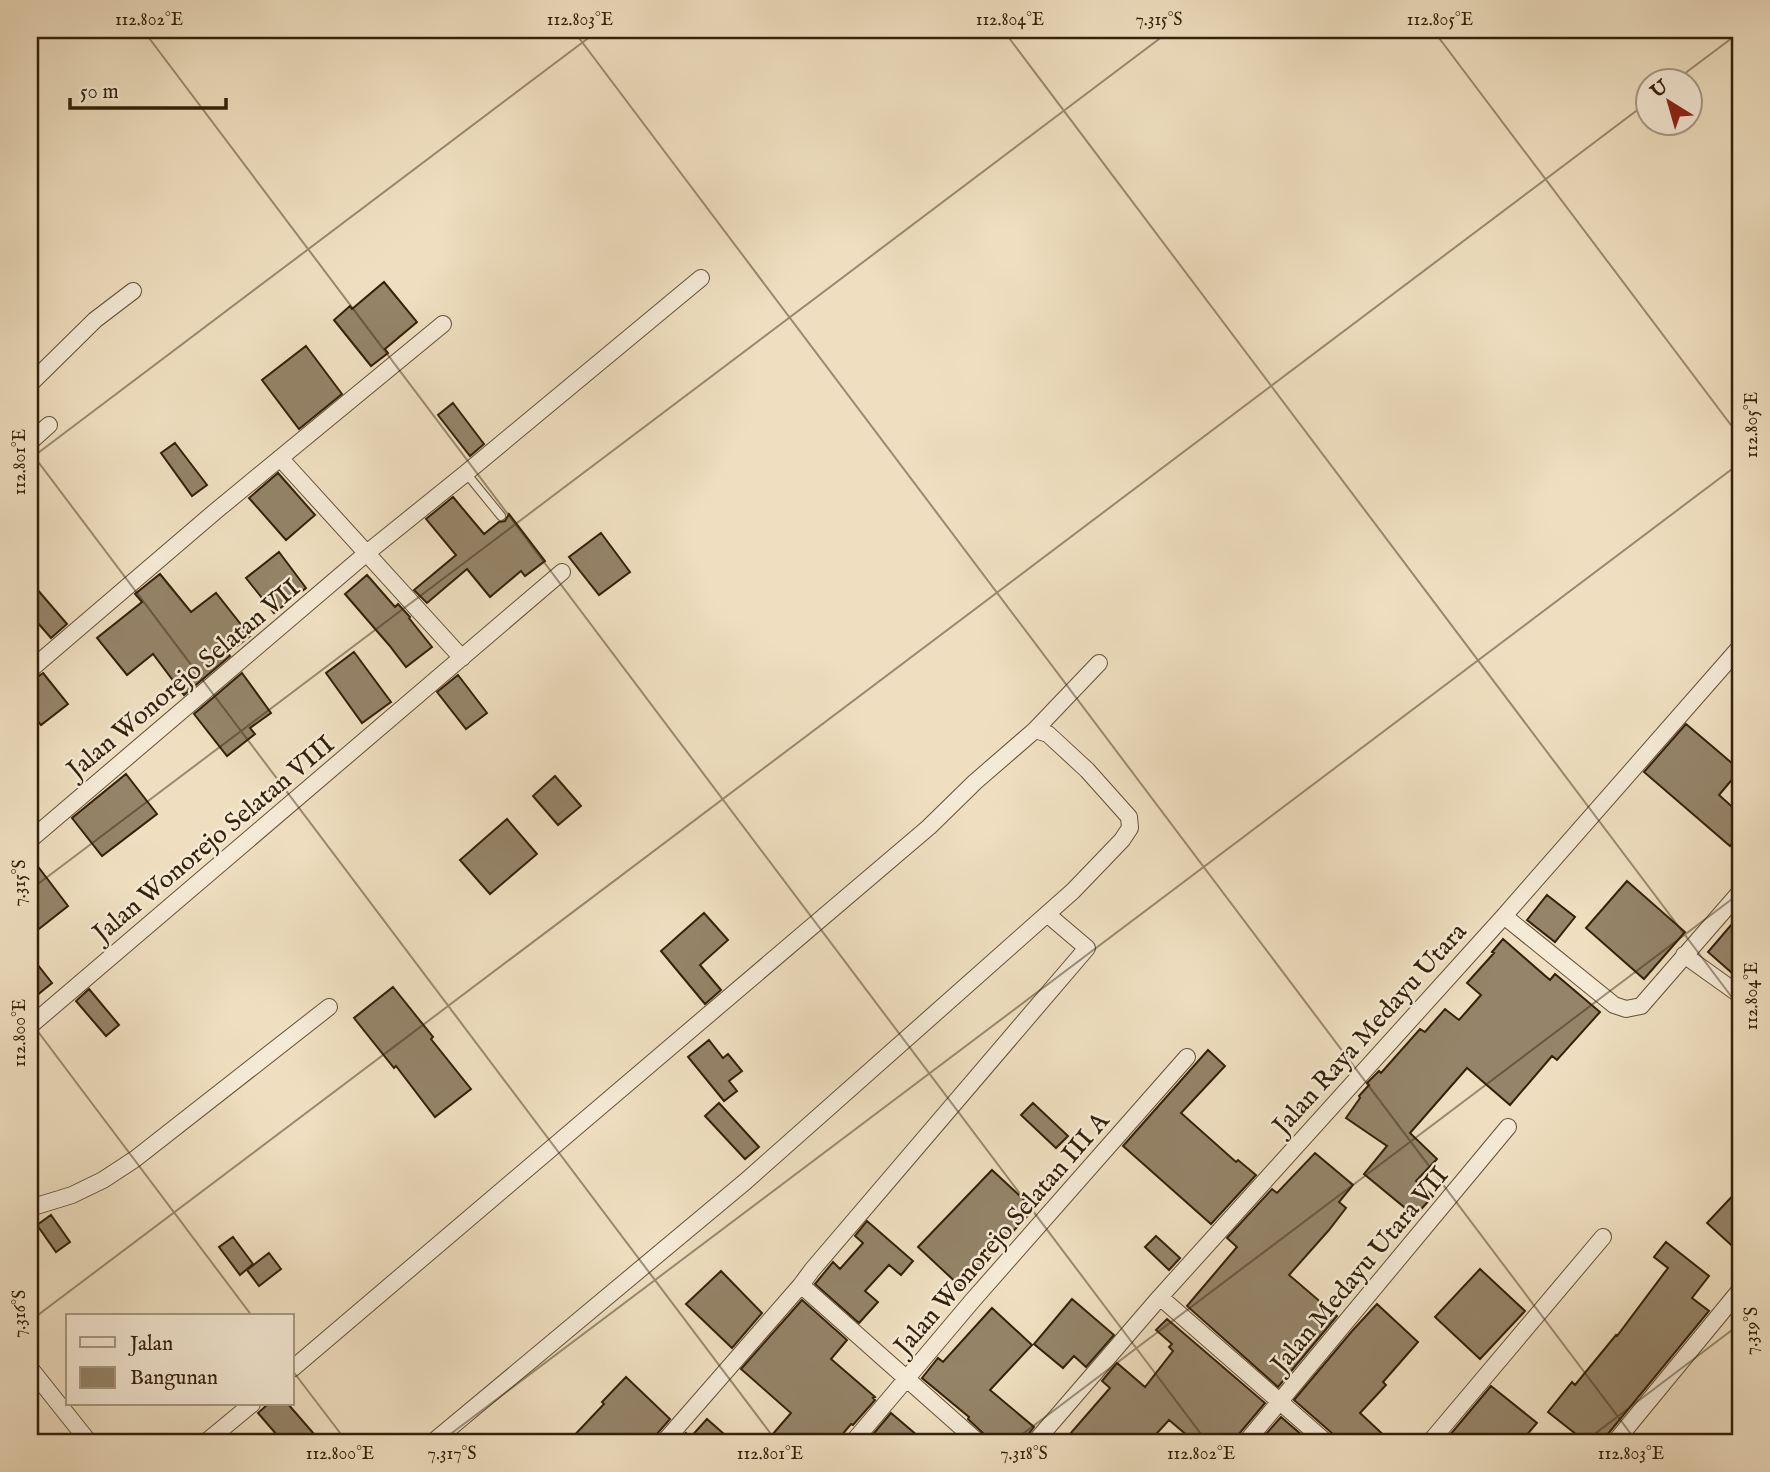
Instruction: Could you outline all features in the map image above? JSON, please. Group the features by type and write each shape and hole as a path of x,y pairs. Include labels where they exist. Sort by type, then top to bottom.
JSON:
{"street":[{"name":"Jalan Wonorejo Selatan VII","path":"30,840 368,552 701,278"},
{"path":"30,384 95,320 133,291"},
{"path":"30,670 217,510 443,324"},
{"path":"30,442 49,425"},
{"path":"280,458 462,658"},
{"name":"Jalan Wonorejo Selatan VIII","path":"30,1026 562,572"},
{"name":"Jalan Raya Medayu Utara","path":"1035,1442 1160,1297 1504,916 1740,647"},
{"path":"294,1367 929,827 975,782 1035,730 1099,663"},
{"path":"433,1442 746,1181 1073,891 1122,840 1130,828 1129,817 1087,769 1048,734 1035,730"},
{"path":"1504,916 1614,1005 1626,1009 1641,1006 1740,892"},
{"path":"664,1442 1087,948 1047,914"},
{"path":"1684,955 1740,995"},
{"path":"30,1208 72,1195 103,1180 135,1159 329,1007"},
{"name":"Jalan Wonorejo Selatan III A","path":"853,1442 973,1300 1187,1057"},
{"name":"Jalan Medayu Utara VII","path":"1246,1442 1508,1127"},
{"path":"1430,1442 1602,1237"},
{"path":"801,1284 978,1442"},
{"path":"1615,1442 1740,1290"},
{"path":"1160,1297 1326,1442"},
{"path":"30,1368 89,1442"},
{"path":"206,1442 249,1406"}],"lane":[{"path":"466,474 501,516"}],"building":[{"path":"384,282 417,322 385,349 388,353 371,366 334,320 350,306 352,309"},
{"path":"306,346 342,394 299,429 262,380"},
{"path":"453,403 484,444 470,456 438,415"},
{"path":"175,443 207,485 192,496 161,453"},
{"path":"278,473 315,515 286,540 249,498"},
{"path":"453,497 484,534 499,522 505,521 509,514 545,561 525,576 521,571 490,597 467,569 427,603 414,590 456,555 426,519"},
{"path":"601,533 630,572 599,595 569,557"},
{"path":"279,552 306,588 274,613 246,578"},
{"path":"160,574 191,612 216,593 250,636 184,695 153,654 127,675 97,638 142,602 135,594"},
{"path":"367,575 395,607 398,604 410,617 432,647 406,667 345,594"},
{"path":"30,581 67,624 51,638 30,614"},
{"path":"354,652 391,702 362,723 326,673"},
{"path":"43,673 68,704 41,725 30,711 30,680"},
{"path":"242,673 271,713 250,728 255,734 227,756 194,714"},
{"path":"458,675 487,713 466,729 437,692"},
{"path":"1686,724 1740,770 1719,795 1740,814 1740,834 1730,846 1644,772"},
{"path":"126,774 157,814 102,856 72,818"},
{"path":"555,776 581,806 558,825 533,796"},
{"path":"507,819 537,854 490,894 460,860"},
{"path":"30,856 68,906 30,936"},
{"path":"1627,881 1685,932 1644,979 1586,928"},
{"path":"1547,895 1575,917 1555,942 1527,920"},
{"path":"704,913 728,940 700,965 721,990 705,1004 661,951"},
{"path":"1732,924 1740,932 1740,980 1708,952"},
{"path":"1503,939 1550,980 1555,974 1600,1012 1557,1060 1552,1056 1510,1105 1467,1068 1410,1133 1437,1159 1416,1181 1433,1196 1415,1216 1364,1174 1387,1146 1346,1118 1369,1085 1367,1083 1379,1071 1381,1073 1420,1029 1425,1032 1445,1009 1459,1020 1481,995 1467,983"},
{"path":"30,955 52,983 30,1001"},
{"path":"393,987 471,1089 435,1117 396,1066 394,1068 354,1018"},
{"path":"89,989 119,1025 106,1036 76,1001"},
{"path":"709,1040 723,1058 728,1054 742,1071 729,1081 737,1091 724,1101 688,1057"},
{"path":"1208,1050 1225,1066 1181,1113 1236,1162 1238,1160 1256,1175 1211,1224 1123,1146"},
{"path":"719,1103 759,1147 745,1159 705,1116"},
{"path":"1033,1103 1068,1136 1056,1148 1021,1115"},
{"path":"1315,1153 1353,1185 1339,1202 1346,1208 1289,1275 1337,1316 1278,1387 1187,1306 1237,1247 1227,1238 1272,1189 1277,1193"},
{"path":"992,1170 1034,1209 961,1287 918,1247"},
{"path":"1740,1188 1740,1253 1707,1223"},
{"path":"51,1215 70,1242 56,1252 37,1225"},
{"path":"867,1221 913,1261 901,1275 889,1265 865,1291 878,1302 859,1323 815,1284 833,1262 840,1269 863,1243 855,1236"},
{"path":"1156,1236 1180,1258 1169,1270 1145,1247"},
{"path":"233,1237 253,1264 240,1275 219,1247"},
{"path":"1666,1242 1709,1276 1692,1298 1709,1311 1607,1435 1605,1442 1586,1442 1548,1412 1572,1382 1575,1385 1617,1336 1668,1268 1654,1257"},
{"path":"269,1253 281,1269 259,1286 247,1270"},
{"path":"1480,1269 1525,1311 1480,1359 1435,1317"},
{"path":"721,1271 762,1313 732,1348 686,1304"},
{"path":"1072,1299 1114,1335 1086,1367 1074,1356 1063,1368 1034,1344"},
{"path":"802,1300 847,1340 831,1359 875,1397 875,1400 836,1442 766,1442 791,1413 741,1369"},
{"path":"1377,1304 1418,1342 1383,1382 1386,1385 1360,1413 1391,1442 1336,1442 1333,1434 1294,1400"},
{"path":"992,1308 1032,1345 990,1390 1034,1427 1025,1442 988,1442 969,1417 922,1378 938,1358 943,1362"},
{"path":"1167,1319 1265,1403 1238,1435 1236,1442 1195,1442 1169,1420 1149,1442 1063,1442 1110,1388 1102,1381 1117,1363 1145,1387 1173,1351 1169,1347 1172,1344 1156,1330"},
{"path":"626,1377 670,1419 656,1435 654,1442 568,1442 604,1404 602,1402"},
{"path":"1491,1386 1537,1423 1521,1442 1444,1442"},
{"path":"266,1406 290,1406 321,1442 283,1442 258,1413"},
{"path":"891,1413 925,1442 873,1442 869,1439"},
{"path":"1281,1417 1310,1442 1259,1442"},
{"path":"707,1419 733,1442 678,1442 686,1433 690,1438"}]}
